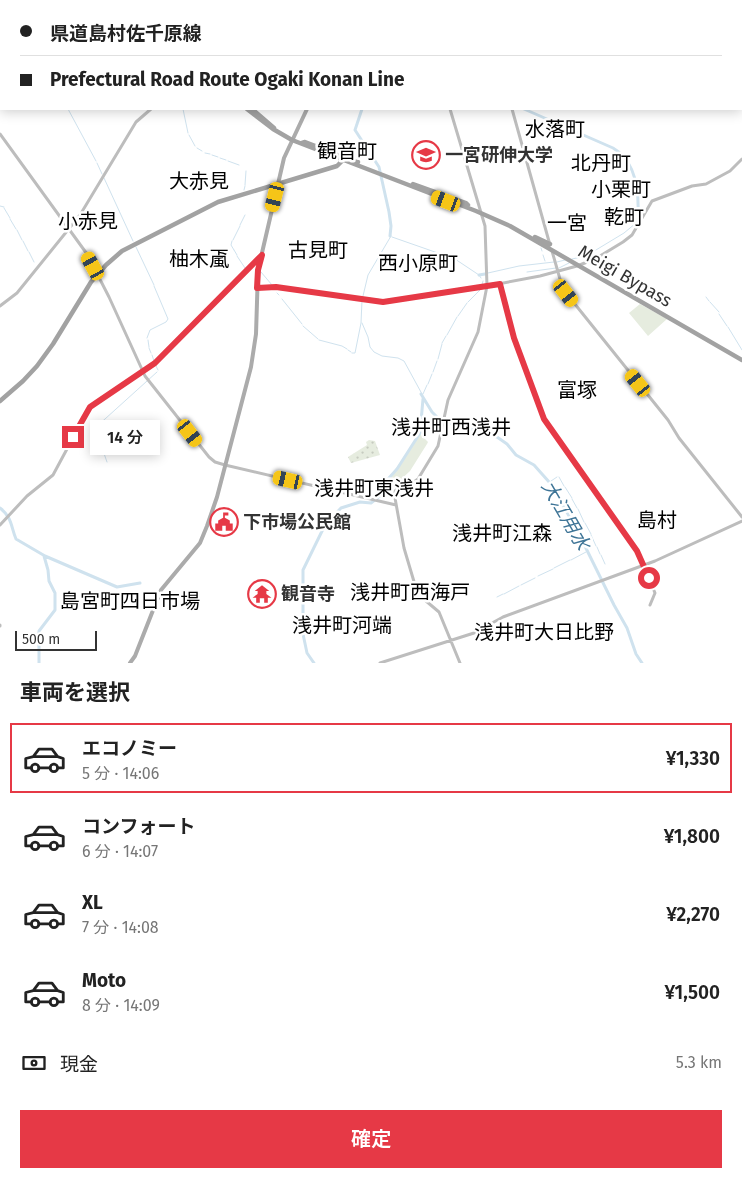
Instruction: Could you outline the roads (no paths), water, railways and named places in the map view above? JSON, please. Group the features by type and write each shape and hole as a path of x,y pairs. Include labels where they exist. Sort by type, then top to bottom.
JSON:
{"highway":[{"path":"252,111 292,140"},
{"path":"252,111 261,122 281,136 480,212"},
{"path":"0,400 36,364 97,273 108,260 121,250 205,205 229,196 337,166 342,159"},
{"name":"Meigi Bypass","path":"401,182 413,184 466,203 550,247"},
{"name":"Meigi Bypass","path":"480,212 520,230 742,359"}],"main road":[{"path":"0,306 17,293 84,210 136,122 150,110"},
{"path":"130,663 135,656 162,587 194,550 204,534 225,465 251,367 256,334 258,270 284,158 307,110"},
{"path":"450,110 486,227 487,286 477,336 449,396 439,443 416,481 396,489 396,505 404,548 415,586 426,601 439,612 460,663"},
{"path":"512,110 562,286 742,517"},
{"path":"0,134 86,254 117,313 142,372 205,453 215,462 225,465 396,505"},
{"path":"257,288 276,287 383,302 500,284 558,272 584,264 625,241 636,231 652,202 692,186 709,183 730,171 742,159"},
{"path":"0,525 27,496 53,476 89,408 155,363 262,255"},
{"path":"500,284 514,338 544,419 637,551 655,593 650,605"},
{"path":"380,663 474,633 503,617 644,565 742,521"}],"waterway":[{"path":"69,110 96,161"},
{"path":"183,110 188,133"},
{"name":"大江用水","path":"362,110 355,130 379,167 389,212 390,236"},
{"path":"526,110 613,148 621,154 631,169 637,187 638,215"},
{"path":"189,135 195,146"},
{"path":"197,148 202,151"},
{"path":"205,153 210,154"},
{"path":"212,155 218,157"},
{"path":"220,158 226,160"},
{"path":"228,161 239,165"},
{"path":"97,163 102,174"},
{"path":"245,185 246,171"},
{"path":"104,178 133,241"},
{"path":"244,190 245,186"},
{"path":"0,206 4,207"},
{"path":"4,208 10,218"},
{"path":"240,225 245,215"},
{"path":"572,259 586,256 624,233 636,223 638,215 640,217"},
{"path":"10,219 16,229"},
{"path":"233,240 240,226"},
{"path":"17,230 22,240"},
{"path":"363,296 368,275 391,236"},
{"name":"大江用水","path":"392,237 455,259 481,278"},
{"path":"23,241 28,251"},
{"path":"232,241 231,245 234,250"},
{"path":"136,247 154,285"},
{"path":"234,250 237,255"},
{"path":"29,252 34,262"},
{"path":"543,255 545,261"},
{"path":"237,256 245,268"},
{"path":"557,262 565,260"},
{"path":"488,273 519,266 554,262"},
{"path":"559,268 569,263"},
{"path":"527,272 556,268"},
{"path":"261,272 272,285"},
{"name":"大江用水","path":"479,275 485,274"},
{"path":"482,285 483,281"},
{"path":"147,338 150,330 166,322 168,319 154,286"},
{"path":"468,302 482,288"},
{"path":"706,297 709,301"},
{"path":"282,299 302,324"},
{"path":"352,353 355,353 361,323 362,300"},
{"path":"710,302 719,312"},
{"path":"458,316 467,303"},
{"path":"719,314 727,326"},
{"path":"447,335 457,317"},
{"path":"362,323 370,347 374,352 382,356 398,358 404,361 422,394"},
{"path":"303,326 318,339"},
{"path":"728,327 742,350"},
{"path":"442,343 446,336"},
{"path":"148,340 149,347"},
{"path":"319,340 347,349"},
{"path":"438,359 442,344"},
{"path":"149,348 151,353"},
{"path":"152,355 154,361"},
{"path":"433,372 437,361"},
{"path":"155,364 158,370"},
{"path":"107,462 95,428 157,372"},
{"path":"428,384 432,374"},
{"path":"423,394 427,385"},
{"name":"大江用水","path":"421,394 432,412 440,420 497,437 507,444 516,455 534,465 550,483 576,528 627,628 636,654 642,663"},
{"path":"341,508 360,502 371,503 381,495 388,479 397,469 420,433 423,399"},
{"path":"551,481 557,477"},
{"path":"559,477 564,486"},
{"path":"565,487 572,498"},
{"path":"572,499 577,508"},
{"path":"0,508 9,519 16,539 45,556 117,587 140,583"},
{"path":"314,663 307,653 303,634 303,570 325,525 341,508"},
{"path":"578,509 584,522"},
{"path":"585,523 591,534"},
{"path":"591,535 596,546"},
{"path":"597,547 600,554"},
{"path":"571,560 586,552"},
{"path":"601,555 605,564"},
{"path":"39,663 39,631 55,610 55,593 49,581 44,556"},
{"path":"554,568 570,560"},
{"path":"538,576 553,569"},
{"path":"521,585 535,578"},
{"path":"504,594 519,586"},
{"path":"497,597 503,594"}],"place":[{"name":"一宮研伸大学","path":"426,155"},
{"name":"下市場公民館","path":"224,522"},
{"name":"観音寺","path":"262,594"}],"district":[{"name":"水落町","path":"555,129"},
{"name":"観音町","path":"347,151"},
{"name":"北丹町","path":"601,163"},
{"name":"大赤見","path":"199,181"},
{"name":"小栗町","path":"621,189"},
{"name":"乾町","path":"624,217"},
{"name":"小赤見","path":"88,221"},
{"name":"一宮","path":"567,223"},
{"name":"古見町","path":"318,250"},
{"name":"柚木颪","path":"199,259"},
{"name":"西小原町","path":"418,263"},
{"name":"富塚","path":"577,390"},
{"name":"浅井町西浅井","path":"451,427"},
{"name":"浅井町東浅井","path":"374,488"},
{"name":"島村","path":"657,520"},
{"name":"浅井町江森","path":"502,533"},
{"name":"浅井町西海戸","path":"410,592"},
{"name":"島宮町四日市場","path":"130,601"},
{"name":"浅井町河端","path":"342,625"},
{"name":"浅井町大日比野","path":"544,632"}]}
